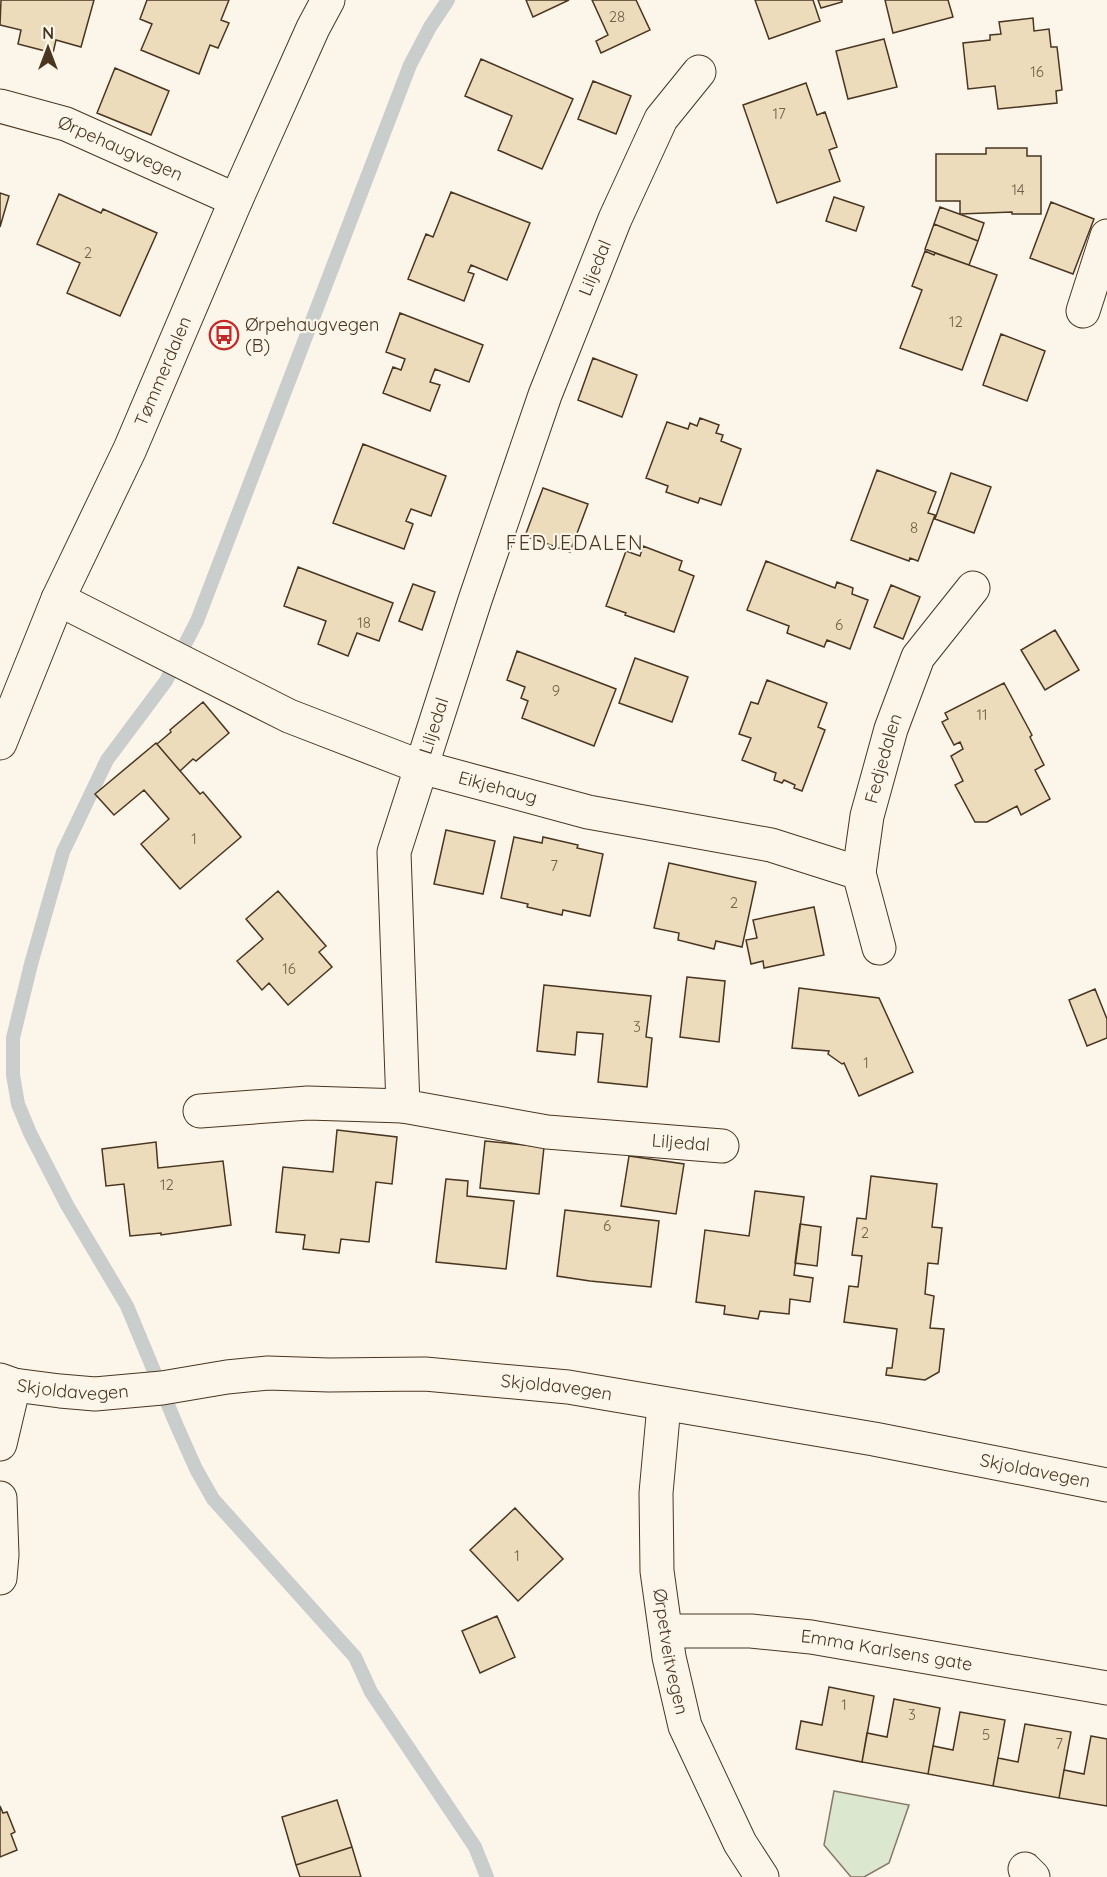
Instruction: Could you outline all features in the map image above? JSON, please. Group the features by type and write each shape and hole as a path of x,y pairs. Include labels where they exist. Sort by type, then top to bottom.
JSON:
{"street":[{"name":"Tømmerdalen","path":"0,743 58,599 130,449 236,200 313,28 328,0"},
{"name":"Liljedal","path":"699,72 661,119 615,219 545,395 475,600 394,852 403,1106 547,1131 723,1146"},
{"name":"Ørpehaugvegen","path":"0,106 66,124 236,200"},
{"path":"1083,311 1107,236"},
{"name":"Fedjedalen","path":"879,948 859,873 867,816 888,740 918,657 973,588"},
{"name":"Eikjehaug","path":"58,599 289,716 421,767 588,812 771,845 859,873"},
{"path":"200,1111 308,1103 403,1106"},
{"name":"Skjoldavegen","path":"7,1383 60,1392 95,1394 162,1388 268,1373 425,1374 568,1387 874,1439 1107,1485"},
{"path":"0,1444 7,1383"},
{"name":"Ørpetveitvegen","path":"664,1405 656,1493 657,1570 669,1658 685,1726 740,1843 762,1877"},
{"path":"0,1498 2,1555 0,1578"},
{"name":"Emma Karlsens gate","path":"666,1631 751,1631 811,1637 1107,1688"}],"green space":[{"path":"834,1791 909,1805 889,1863 864,1877 851,1877 824,1845"}],"building":[{"path":"1,0 94,0 81,47 56,40 53,53 18,44 21,30 0,25"},
{"path":"147,0 229,0 221,20 229,23 218,48 210,45 199,74 141,50 152,24 140,19"},
{"path":"526,0 569,0 533,17"},
{"path":"592,0 636,0 650,30 601,53 596,41 608,35"},
{"path":"755,0 813,0 820,21 769,39"},
{"path":"818,0 842,0 842,2 821,8"},
{"path":"885,0 948,0 953,17 893,33"},
{"path":"1033,18 1034,31 1049,29 1051,47 1057,47 1062,90 1056,91 1057,103 998,109 995,86 968,89 963,43 990,40 990,35 1001,34 999,22"},
{"path":"884,39 897,87 848,99 836,51"},
{"path":"481,59 573,99 542,169 498,150 512,116 465,96"},
{"path":"115,68 169,91 151,135 97,113"},
{"path":"593,81 631,96 616,134 578,119"},
{"path":"806,83 817,115 825,112 837,147 829,150 840,181 777,203 743,105"},
{"path":"986,148 1027,148 1027,156 1041,156 1041,214 1012,214 1012,212 960,214 960,201 936,201 936,154 986,154"},
{"path":"451,192 530,223 507,280 471,265 468,272 474,274 464,301 408,279 426,234 433,237"},
{"path":"0,193 9,196 0,227"},
{"path":"59,194 101,213 103,209 157,233 120,316 67,293 80,263 37,244"},
{"path":"834,197 864,207 856,231 826,221"},
{"path":"1051,202 1094,219 1073,274 1030,258"},
{"path":"940,207 984,223 978,241 934,224"},
{"path":"934,224 978,241 969,265 925,249"},
{"path":"925,251 997,275 962,370 900,348 922,290 912,286"},
{"path":"400,313 483,345 469,382 435,369 430,382 440,385 430,411 383,393 393,367 401,370 405,359 386,352"},
{"path":"1001,334 1045,351 1027,401 983,385"},
{"path":"593,358 637,375 622,417 578,400"},
{"path":"700,418 719,425 716,433 723,435 721,441 741,449 721,505 700,498 698,503 666,492 668,486 646,478 667,422 688,429 690,423 697,426"},
{"path":"363,444 446,476 431,516 411,509 406,521 413,524 404,549 333,523"},
{"path":"877,470 936,492 928,513 935,515 918,561 910,558 909,561 851,540"},
{"path":"951,473 991,487 974,533 935,519"},
{"path":"543,488 588,504 570,552 525,536"},
{"path":"643,546 682,561 679,570 694,576 674,632 606,606 626,551 640,556"},
{"path":"766,561 835,588 837,582 853,588 852,594 868,600 850,649 827,640 824,647 787,633 789,626 747,610"},
{"path":"298,567 393,603 379,641 357,633 348,656 318,644 326,621 284,606"},
{"path":"413,584 435,592 422,630 399,621"},
{"path":"891,585 920,597 903,639 874,627"},
{"path":"1055,630 1079,670 1045,690 1021,650"},
{"path":"517,651 616,689 594,746 522,718 528,701 521,698 525,687 507,680"},
{"path":"635,658 688,677 672,722 619,703"},
{"path":"767,680 827,703 818,727 825,730 802,791 784,780 782,783 774,780 776,773 742,760 751,738 739,734 751,702 758,704"},
{"path":"1004,683 1032,735 1030,737 1044,765 1035,770 1050,799 1021,815 1017,806 987,822 975,822 955,785 963,781 951,756 963,749 960,742 954,745 942,722 948,719 945,713"},
{"path":"203,702 229,733 196,761 193,759 180,771 157,744"},
{"path":"156,743 200,794 203,792 241,837 180,889 141,844 169,819 144,790 114,815 95,794"},
{"path":"446,830 495,841 483,894 434,884"},
{"path":"514,837 542,843 543,837 578,845 577,848 603,854 590,916 563,910 562,915 501,898"},
{"path":"669,863 756,882 742,947 716,941 714,949 678,940 679,933 654,928"},
{"path":"278,891 326,946 319,952 332,967 288,1005 269,983 262,990 237,961 263,939 246,919"},
{"path":"814,907 824,955 764,968 763,961 751,964 746,940 757,938 753,920"},
{"path":"687,977 725,981 719,1042 680,1037"},
{"path":"544,985 651,996 646,1037 652,1038 647,1087 598,1082 603,1034 577,1032 575,1055 537,1051"},
{"path":"799,988 879,998 913,1072 859,1096 844,1063 842,1064 828,1054 829,1051 792,1048"},
{"path":"1095,989 1107,1019 1107,1038 1087,1046 1069,1000"},
{"path":"337,1130 397,1137 392,1184 376,1182 369,1242 341,1239 339,1253 303,1249 305,1235 276,1232 283,1167 333,1172"},
{"path":"485,1141 544,1147 539,1194 480,1188"},
{"path":"156,1142 158,1168 223,1161 231,1225 161,1235 161,1233 130,1236 124,1184 106,1186 102,1149"},
{"path":"629,1156 684,1164 676,1214 621,1206"},
{"path":"871,1176 937,1184 932,1227 942,1228 938,1264 928,1263 925,1294 934,1296 930,1328 944,1329 939,1372 925,1380 886,1375 887,1368 892,1368 897,1329 844,1322 849,1286 858,1287 862,1256 852,1255 857,1218 866,1219"},
{"path":"446,1179 468,1181 467,1196 514,1201 506,1269 436,1262"},
{"path":"755,1191 804,1197 794,1275 813,1278 810,1302 790,1299 789,1314 760,1311 758,1319 724,1314 725,1306 696,1302 705,1230 749,1236"},
{"path":"565,1210 659,1221 651,1287 557,1276"},
{"path":"800,1224 821,1227 817,1266 795,1263"},
{"path":"515,1508 563,1559 518,1601 470,1550"},
{"path":"497,1616 515,1657 480,1673 462,1631"},
{"path":"829,1687 874,1696 862,1762 796,1749 801,1721 822,1725"},
{"path":"894,1699 940,1708 928,1774 862,1762 867,1733 887,1737"},
{"path":"960,1712 1005,1720 993,1786 928,1774 933,1746 953,1750"},
{"path":"1025,1724 1071,1732 1059,1798 993,1786 998,1758 1018,1762"},
{"path":"1091,1736 1107,1739 1107,1806 1059,1798 1064,1770 1084,1774"},
{"path":"337,1800 352,1847 296,1865 282,1817"},
{"path":"0,1806 3,1813 7,1812 15,1832 11,1834 17,1850 0,1857"},
{"path":"352,1847 361,1877 300,1877 296,1865"}],"waterway":[{"path":"448,0 430,27 410,65 197,621 166,681 107,760 63,852 31,964 13,1038 13,1075 18,1104 30,1133 67,1205 127,1306 196,1469 213,1499 355,1657 371,1692 475,1847 487,1877"}],"place":[{"name":"Ørpehaugvegen (B)","path":"224,335"}],"district":[{"name":"FEDJEDALEN","path":"575,543"}]}
